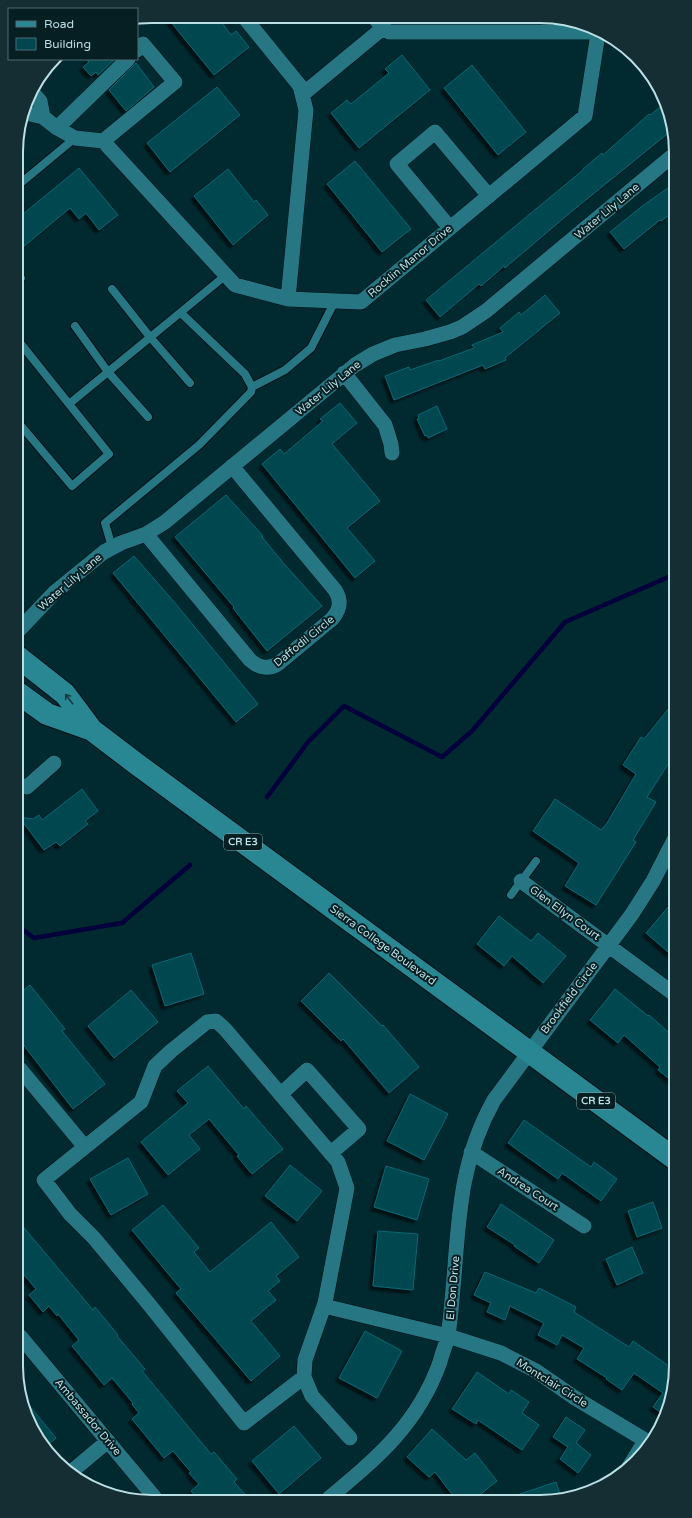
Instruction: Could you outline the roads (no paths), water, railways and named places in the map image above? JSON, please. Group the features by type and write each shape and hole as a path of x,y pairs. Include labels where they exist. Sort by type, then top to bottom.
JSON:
{"main road":[{"name":"Sierra College Boulevard","path":"23,660 65,694 92,730 144,770 669,1155"},
{"name":"Sierra College Boulevard","path":"23,697 47,714 92,730"}],"street":[{"path":"249,23 300,86 306,110 288,300"},
{"path":"303,94 379,23 389,32 586,32"},
{"name":"Rocklin Manor Drive","path":"103,141 235,285 288,300 361,302 585,116 598,37"},
{"path":"29,113 43,118 75,138 103,141 176,82 143,44 138,49"},
{"path":"57,128 127,60"},
{"path":"35,96 40,102 43,118"},
{"path":"450,228 398,164 435,132 489,196"},
{"name":"Water Lily Lane","path":"23,626 60,588 90,563 112,547 146,534 165,522 363,360 383,350 450,332 475,319 669,159"},
{"path":"344,374 385,425 390,438 392,454"},
{"name":"Daffodil Circle","path":"146,534 250,660 259,667 264,668 275,666 279,663 332,619 338,610 339,600 335,590 232,466"},
{"path":"23,786 27,787 54,763"},
{"name":"Brookfield Circle","path":"529,1052 643,898 669,849"},
{"name":"Glen Ellyn Court","path":"521,881 608,945"},
{"path":"608,945 669,990"},
{"path":"304,1377 244,1423 148,1303 94,1238 70,1214 44,1180 141,1102 155,1066 207,1022 216,1021 225,1029 331,1153 338,1162 344,1176 347,1188 324,1306 305,1360 304,1377 312,1396 350,1438"},
{"name":"El Don Drive","path":"333,1495 381,1454 405,1427 417,1409 435,1374 448,1336 460,1205 466,1169 485,1116 494,1100 529,1052"},
{"path":"280,1094 306,1070 358,1129 331,1153"},
{"path":"23,1073 85,1147"},
{"name":"Andrea Court","path":"471,1152 584,1226"},
{"name":"Montclair Circle","path":"324,1306 448,1336 484,1347 519,1362 645,1440"},
{"name":"Ambassador Drive","path":"23,1340 153,1495"},
{"path":"75,1469 108,1442"}],"lane":[{"path":"23,181 75,138"},
{"path":"69,404 226,275"},
{"path":"112,289 150,337 190,383"},
{"path":"252,387 285,370 311,348 335,301"},
{"path":"112,547 105,523 199,445 251,392 252,387 245,374 181,313"},
{"path":"75,326 108,372 148,417"},
{"path":"23,346 109,454 72,486 23,428"},
{"path":"511,894 536,861"}],"waterway":[{"path":"267,797 308,742 344,706 442,757 472,731 565,622 669,577"},
{"path":"23,930 34,938 122,923 190,865"}]}
